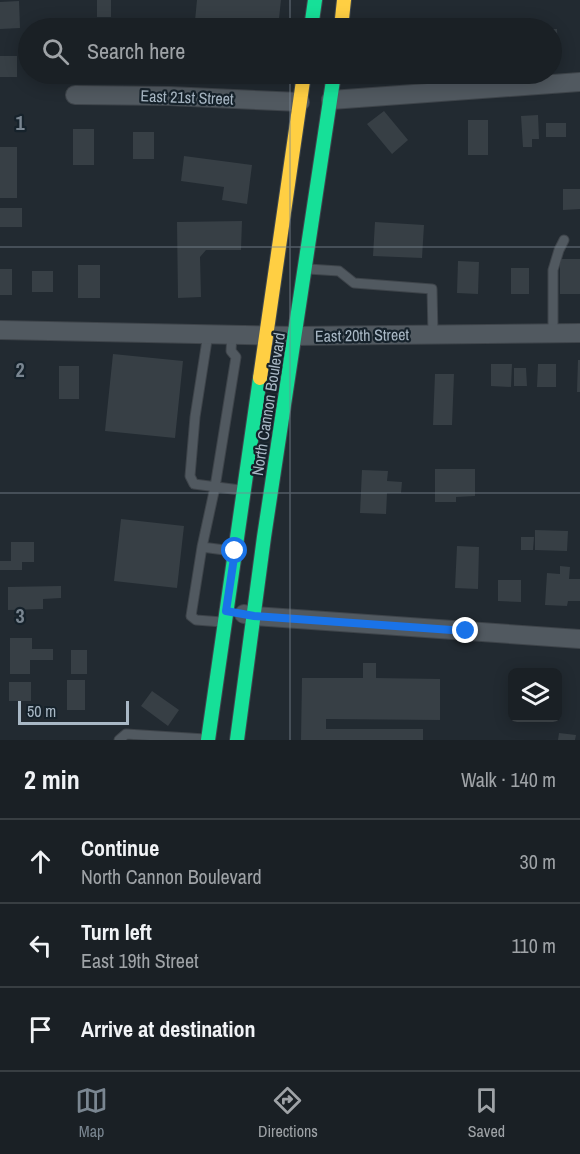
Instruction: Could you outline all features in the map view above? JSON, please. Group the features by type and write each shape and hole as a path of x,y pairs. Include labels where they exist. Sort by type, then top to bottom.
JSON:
{"main road":[{"path":"312,18 315,0"},
{"path":"342,18 345,0"},
{"name":"North Cannon Boulevard","path":"208,740 244,490 238,431 246,384 267,335 303,84"},
{"name":"North Cannon Boulevard","path":"237,740 264,537 333,84"}],"street":[{"path":"562,83 580,82"},
{"path":"331,100 552,84"},
{"name":"East 21st Street","path":"75,95 169,96 300,102"},
{"name":"East 20th Street","path":"0,330 295,336 580,333"},
{"path":"225,617 254,616 580,639"}],"lane":[{"path":"553,333 553,270 564,240"},
{"path":"305,269 339,271 354,283 432,289 433,334"},
{"path":"208,334 195,417 190,476 194,484 244,490"},
{"path":"225,617 196,620 192,616 202,547 215,487 238,431 246,384 236,357 231,351 232,335"},
{"path":"202,547 235,551"},
{"path":"119,740 126,734 142,734 208,740"}],"building":[{"path":"97,0 111,0 111,17 97,17"},
{"path":"197,0 281,0 279,18 195,18"},
{"path":"19,1 18,28 0,29 0,2"},
{"path":"0,56 17,56 17,77 0,77"},
{"path":"384,111 408,140 392,154 367,124"},
{"path":"538,115 539,139 532,139 532,147 523,147 521,116"},
{"path":"468,120 488,120 488,155 468,155"},
{"path":"546,123 566,123 566,137 546,137"},
{"path":"73,129 94,129 94,165 73,165"},
{"path":"133,132 154,132 154,159 133,159"},
{"path":"0,147 17,147 17,198 0,198"},
{"path":"184,156 252,165 247,204 222,200 224,187 181,181"},
{"path":"563,189 580,189 580,209 563,210"},
{"path":"0,208 22,208 22,227 0,227"},
{"path":"242,221 241,250 206,250 200,257 201,297 178,298 177,222"},
{"path":"375,222 424,225 422,258 373,256"},
{"path":"560,259 580,259 580,294 560,294"},
{"path":"458,261 479,262 478,294 457,293"},
{"path":"78,265 100,265 100,298 78,298"},
{"path":"511,268 529,268 529,294 511,294"},
{"path":"0,269 12,269 12,295 0,295"},
{"path":"32,271 53,271 53,292 32,292"},
{"path":"113,354 183,361 175,438 105,431"},
{"path":"578,360 580,360 580,392 577,392"},
{"path":"491,364 512,364 511,387 491,386"},
{"path":"538,364 556,364 556,387 537,387"},
{"path":"59,366 79,366 79,399 59,399"},
{"path":"514,368 526,368 527,386 514,386"},
{"path":"435,374 454,374 452,425 433,425"},
{"path":"435,469 475,469 475,496 456,497 456,502 435,502"},
{"path":"362,470 388,471 387,481 402,482 401,493 387,493 386,514 360,513"},
{"path":"121,519 184,526 177,588 114,581"},
{"path":"535,530 568,531 567,551 535,550"},
{"path":"521,537 534,537 533,550 521,550"},
{"path":"11,542 34,542 34,562 22,562 22,570 0,570 0,561 11,561"},
{"path":"457,546 479,547 478,589 455,588"},
{"path":"560,566 570,567 569,579 580,579 580,601 568,601 567,606 545,605 547,573 560,574"},
{"path":"498,580 521,580 521,602 498,601"},
{"path":"61,586 61,598 43,599 43,609 8,610 8,587"},
{"path":"10,638 32,638 32,649 53,649 53,660 30,660 30,674 10,674"},
{"path":"71,650 87,650 87,674 71,674"},
{"path":"363,663 376,663 376,678 440,679 440,720 326,719 326,729 423,729 423,740 301,740 302,678 363,678"},
{"path":"67,680 85,680 85,710 67,710"},
{"path":"9,682 31,682 31,701 9,701"},
{"path":"152,691 179,710 168,726 141,706"},
{"path":"559,733 576,735 575,740 558,740"}],"traffic: fast":[{"path":"312,18 315,0"},
{"path":"237,740 264,537 332,84"},
{"path":"208,740 260,378"}],"traffic: slow":[{"path":"342,18 344,0"},
{"path":"260,378 303,84"}],"route":[{"path":"235,551 226,611 254,616 466,631"}]}
